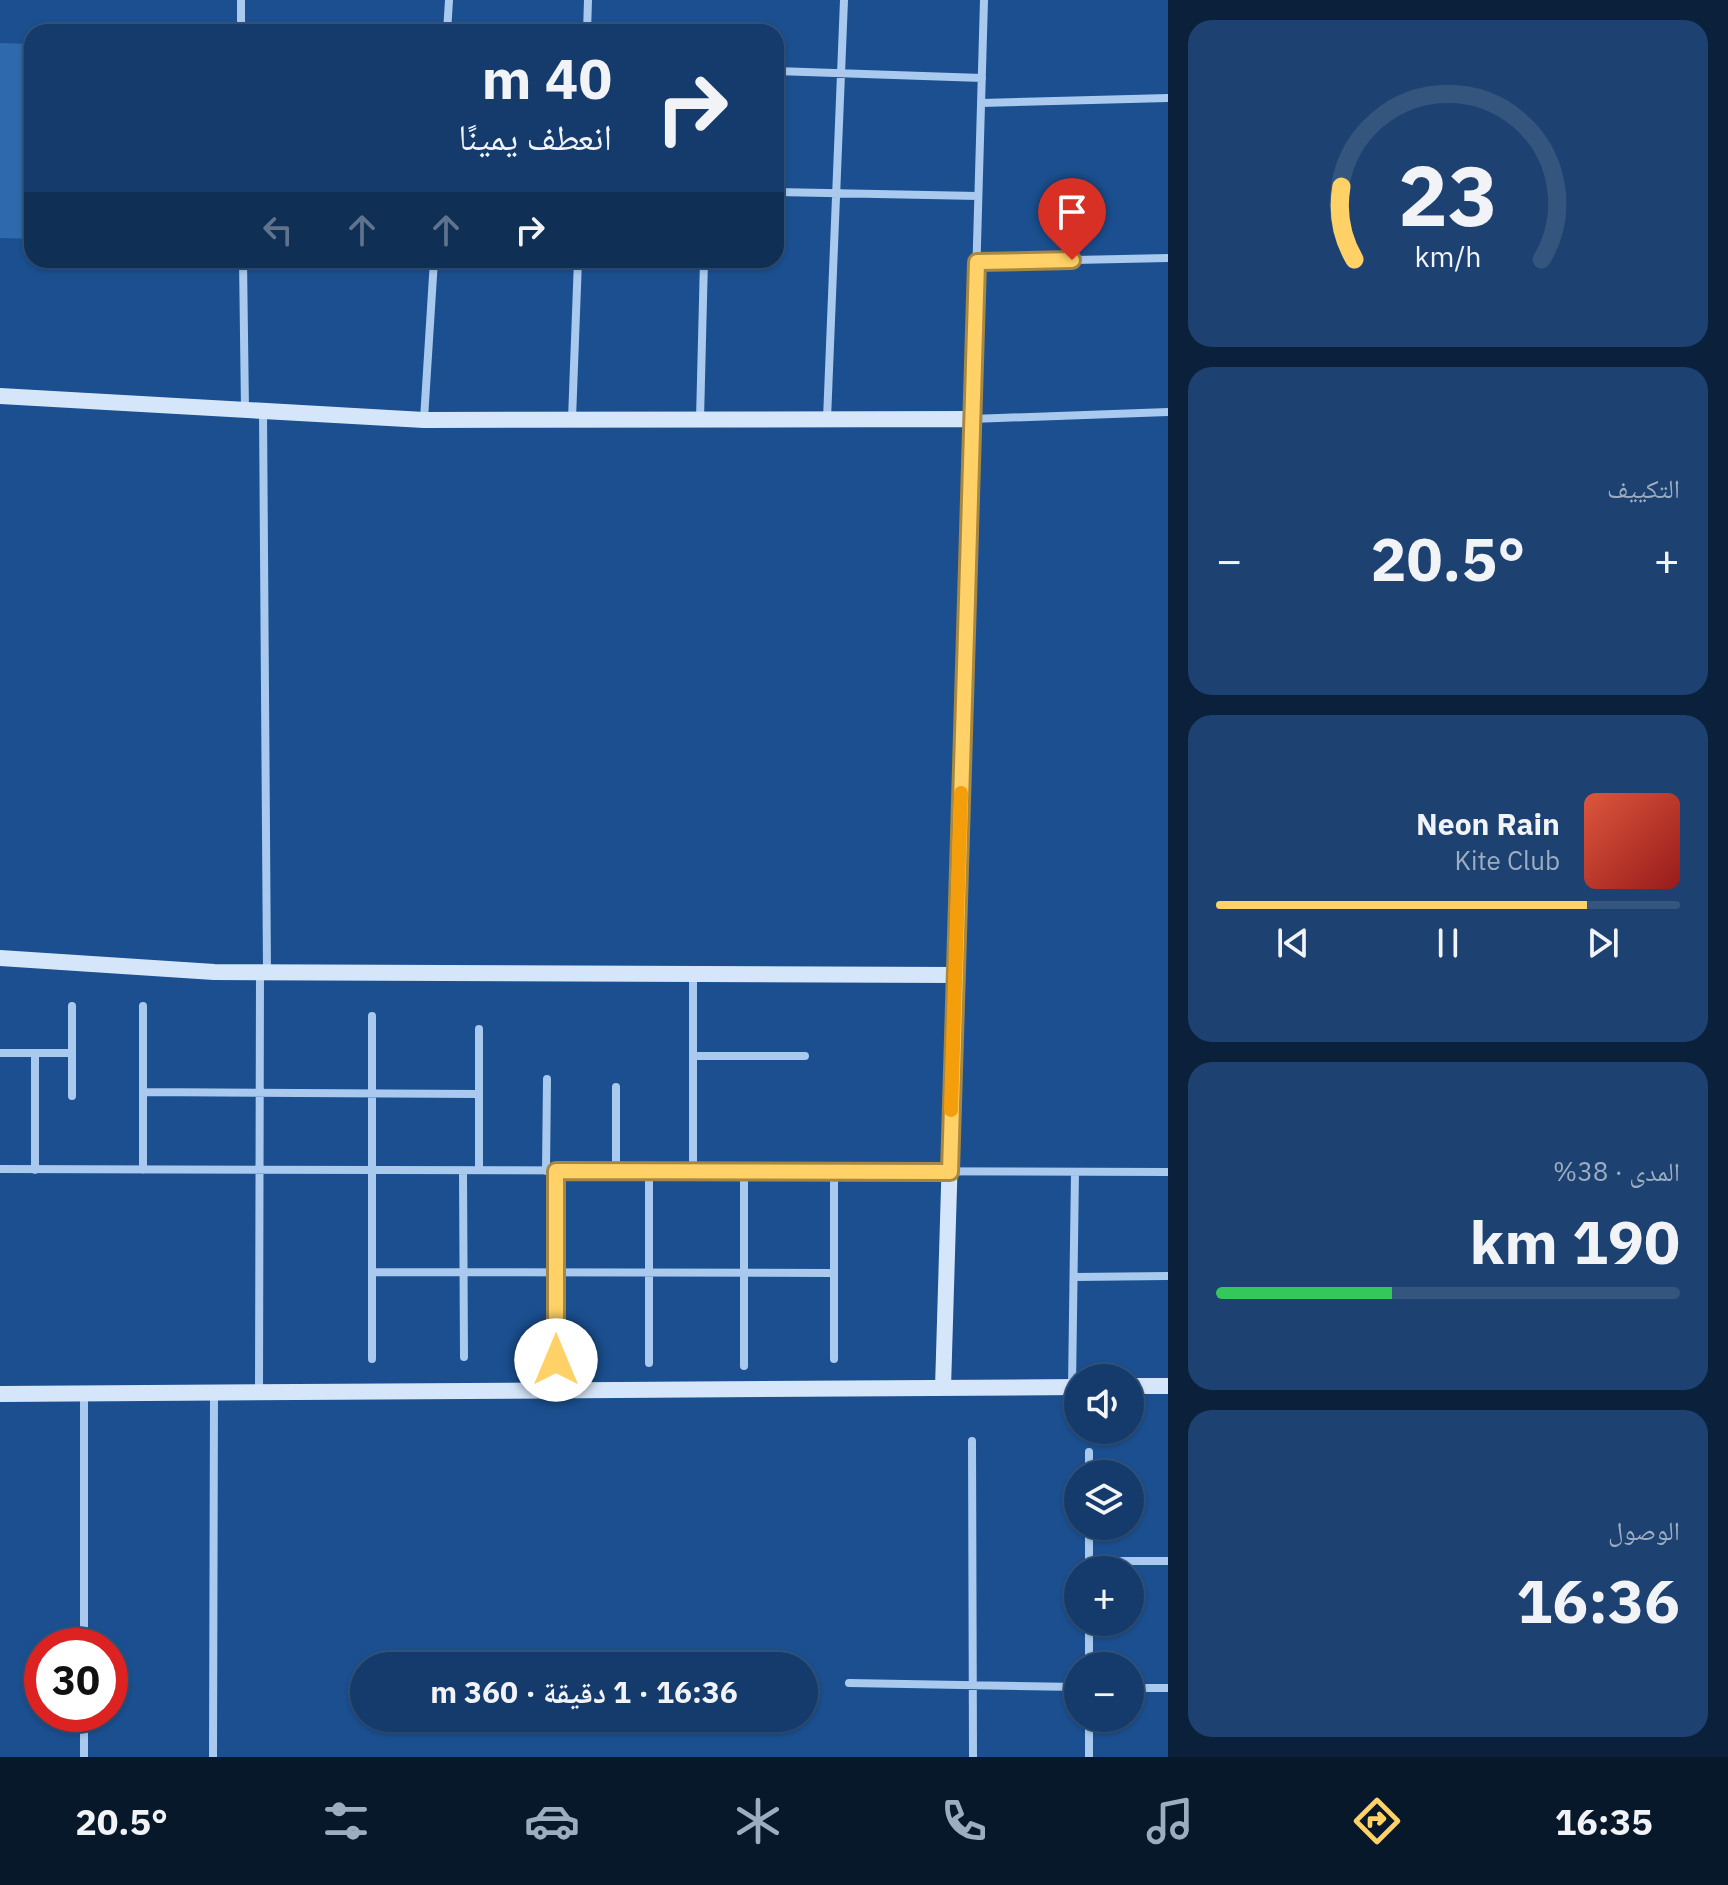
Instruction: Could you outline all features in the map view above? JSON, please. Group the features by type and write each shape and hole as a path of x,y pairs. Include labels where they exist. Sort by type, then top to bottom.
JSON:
{"street":[{"path":"241,0 241,24"},
{"path":"448,24 449,0"},
{"path":"587,24 588,0"},
{"path":"827,419 844,0"},
{"path":"943,1388 984,0"},
{"path":"784,71 982,78"},
{"path":"981,103 1168,98"},
{"path":"784,192 978,196"},
{"path":"977,262 1168,258"},
{"path":"243,268 245,410"},
{"path":"424,420 434,268"},
{"path":"572,420 578,268"},
{"path":"700,419 704,268"},
{"path":"0,396 424,420 972,419 1168,412"},
{"path":"259,1392 260,1093 264,972 263,411"},
{"path":"0,958 264,972 955,975"},
{"path":"693,974 693,1171"},
{"path":"72,1006 72,1096"},
{"path":"143,1006 143,1170"},
{"path":"372,1016 372,1359"},
{"path":"479,1029 479,1170"},
{"path":"0,1053 72,1053"},
{"path":"35,1053 35,1170"},
{"path":"693,1056 805,1056"},
{"path":"547,1079 556,1273 556,1360"},
{"path":"616,1087 616,1171"},
{"path":"143,1092 479,1094"},
{"path":"0,1169 1168,1172"},
{"path":"463,1171 464,1357"},
{"path":"649,1171 649,1363"},
{"path":"744,1171 744,1366"},
{"path":"834,1171 834,1359"},
{"path":"1075,1172 1075,1364"},
{"path":"372,1272 834,1273"},
{"path":"1074,1277 1168,1276"},
{"path":"1144,1386 1168,1386"},
{"path":"0,1394 1064,1387"},
{"path":"213,1757 214,1393"},
{"path":"84,1394 84,1628"},
{"path":"972,1441 973,1757"},
{"path":"1089,1452 1089,1460"},
{"path":"1144,1562 1168,1561"},
{"path":"849,1683 1064,1687"},
{"path":"1144,1688 1168,1688"},
{"path":"84,1732 84,1757"},
{"path":"1089,1732 1089,1757"}],"shaded area":[{"path":"0,43 24,44 24,239 0,238"}],"slow traffic":[{"path":"951,1110 961,793"}],"route":[{"path":"556,1360 556,1171 950,1172 977,262 1072,260"}]}
